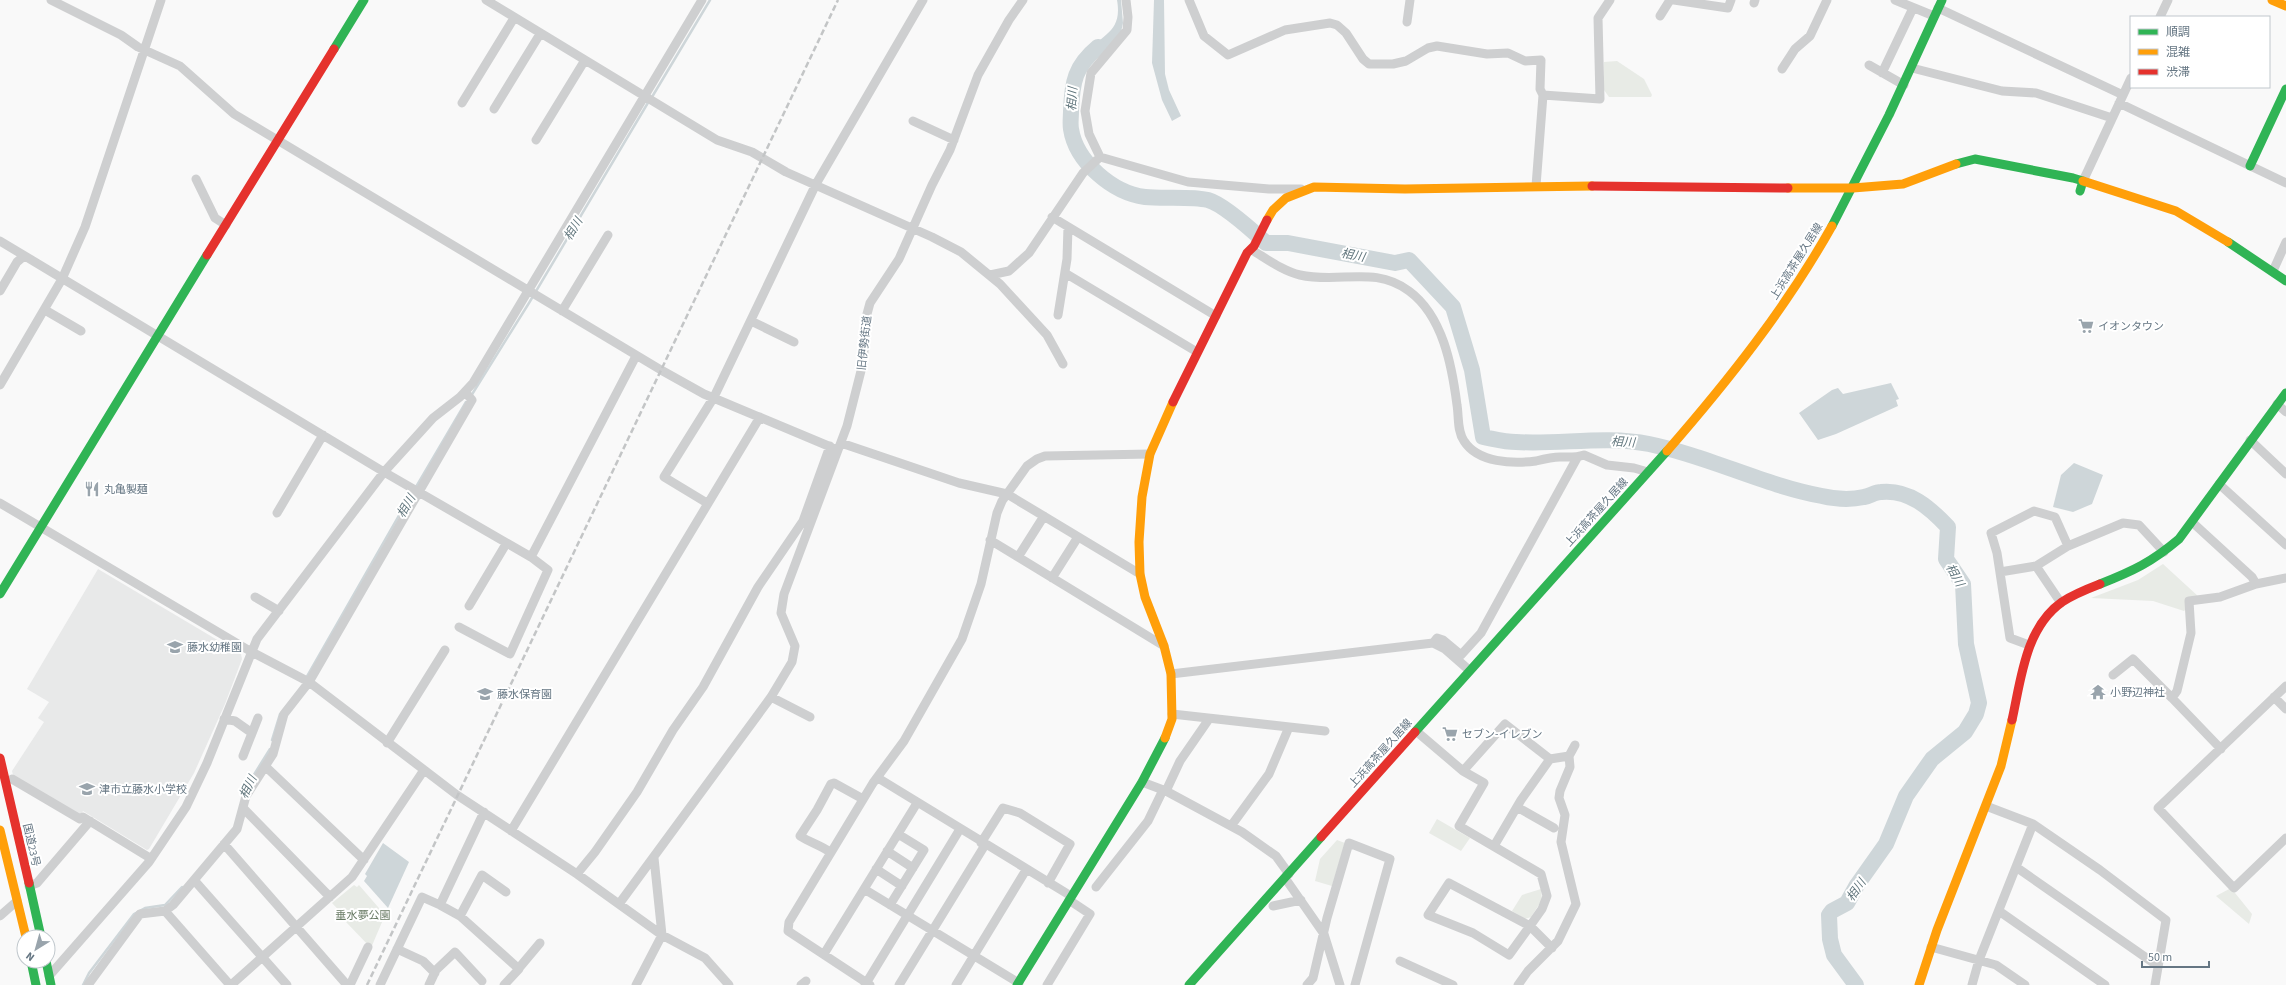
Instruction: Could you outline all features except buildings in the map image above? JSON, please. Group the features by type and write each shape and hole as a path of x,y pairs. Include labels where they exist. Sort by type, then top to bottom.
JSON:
{"main road":[{"path":"0,594 364,0"},
{"path":"2272,0 2286,6"},
{"name":"上浜高茶屋久居線","path":"1189,985 1469,670 1658,461 1745,357 1787,299 1832,226 1853,188 1904,85 1938,8"},
{"path":"2250,166 2286,89"},
{"path":"1018,984 1142,782 1166,737 1172,714 1170,674 1164,646 1145,597 1140,574 1139,523 1150,454 1197,352 1246,253 1253,248 1278,202 1303,189 1314,187 1405,189 1536,186 1853,188 1903,184 1946,166 1975,160 2083,181 2176,211 2242,250 2286,281"},
{"path":"2080,191 2083,181"},
{"path":"1919,985 1931,947 2003,759 2029,646 2042,623 2061,603 2081,592 2137,569 2164,552 2179,539 2250,440 2286,393"},
{"name":"国道23号","path":"0,758 39,929"},
{"path":"0,830 24,929"},
{"path":"33,969 36,985"},
{"path":"48,969 51,985"}],"street":[{"path":"51,0 120,35 143,50 180,66 234,114 636,356 704,394 836,446 959,483 1007,494 1140,574"},
{"path":"0,385 62,279 96,199 143,50 161,0"},
{"path":"486,0 717,140 752,152 786,172 816,184 961,252 990,275 1047,335 1063,364"},
{"path":"88,985 140,914 165,911 194,880 240,824 249,790 273,754 284,714 306,680 468,395 532,294 649,98 702,0"},
{"path":"707,503 664,477 714,397 816,184 923,0"},
{"name":"旧伊勢街道","path":"836,446 863,363 867,314 870,303 899,259 912,228 954,140 978,75 1008,20 1023,0"},
{"path":"1126,0 1128,17 1127,30 1090,73 1085,111 1089,134 1100,157 1202,184 1303,189"},
{"path":"1189,0 1204,36 1228,55 1285,30 1330,23 1337,25 1346,33 1363,60 1369,64 1399,62 1428,48 1437,46 1487,54 1508,53 1525,61 1541,60 1540,88 1543,95 1536,186"},
{"path":"1407,22 1410,0"},
{"path":"1543,95 1600,99 1598,18 1610,0"},
{"path":"1660,16 1670,0"},
{"path":"1674,0 1728,8 1731,0"},
{"path":"1782,69 1795,49 1810,36 1827,0"},
{"path":"1895,0 1913,8 1938,8 2286,183"},
{"path":"2160,16 2168,0"},
{"path":"1882,73 1913,8"},
{"path":"462,103 514,18"},
{"path":"494,109 540,34"},
{"path":"536,140 585,60"},
{"path":"1869,65 1904,85"},
{"path":"1912,68 2002,91 2036,93 2112,118"},
{"path":"2083,181 2130,80"},
{"path":"913,121 954,140"},
{"path":"990,275 1009,271 1029,254 1052,217 1083,173 1100,157"},
{"path":"196,179 215,218 226,225"},
{"path":"1052,217 1216,316"},
{"path":"1058,316 1068,227"},
{"path":"562,311 608,235"},
{"path":"0,242 384,472 531,558 548,570 510,654 459,627"},
{"path":"2273,271 2286,242"},
{"path":"1253,248 1286,270 1300,275 1320,278 1382,277 1399,284 1416,297 1434,320 1443,343 1457,401 1462,438 1469,448 1478,454 1512,462 1528,462 1560,457 1577,458 1584,455 1607,464 1634,468 1648,472"},
{"path":"0,291 24,256"},
{"path":"1064,273 1197,352"},
{"path":"45,310 81,331"},
{"path":"751,321 794,342"},
{"path":"531,558 636,356"},
{"path":"41,985 149,862 150,858 186,806 207,763 250,651 257,639 384,472 433,418 468,395"},
{"path":"2277,404 2286,412"},
{"path":"512,831 707,503 730,470 760,417"},
{"path":"277,513 323,435"},
{"path":"2250,440 2286,474"},
{"path":"619,904 771,697 792,662 795,646 781,613 784,594 836,446"},
{"path":"577,874 595,852 638,792 672,730 703,688 758,587 803,521 836,446"},
{"path":"960,829 906,915 867,984 824,954 788,932 788,922 863,798 904,741 962,638 981,584 997,513 1007,494 1026,466 1045,456 1150,454"},
{"path":"1433,643 1437,638 1443,640 1461,655 1481,633 1577,458"},
{"path":"2219,484 2286,545"},
{"path":"0,503 250,651 306,680 355,714 387,743 484,812 577,874 662,935 705,958 728,985"},
{"path":"2029,646 2010,638 2000,572 1991,533 2034,511 2055,517 2068,546"},
{"path":"1018,557 1044,516"},
{"path":"2192,522 2252,577 2256,584"},
{"path":"2000,572 2036,566 2068,546 2123,523 2139,525 2164,552"},
{"path":"1052,578 1078,537"},
{"path":"990,540 1164,646"},
{"path":"469,606 506,544"},
{"path":"2036,566 2061,603"},
{"path":"2172,698 2177,690 2191,633 2189,601 2220,597 2256,584 2286,578"},
{"path":"255,597 279,610"},
{"path":"1170,674 1433,643 1445,649 1469,670"},
{"path":"387,743 445,650"},
{"path":"2113,675 2132,659 2221,749"},
{"path":"2286,686 2158,808 2234,888 2286,838"},
{"path":"771,697 810,717"},
{"path":"2274,697 2286,709"},
{"path":"1172,714 1325,731"},
{"path":"224,718 235,721 252,733"},
{"path":"243,756 258,718"},
{"path":"1096,887 1148,821 1180,761 1209,718"},
{"path":"1463,771 1505,724 1550,759"},
{"path":"1231,826 1269,774 1289,727"},
{"path":"1416,730 1463,771 1484,783 1458,826 1541,874 1547,896 1542,909 1530,926 1509,955 1473,933 1428,915 1449,882 1530,926 1552,948"},
{"path":"1518,985 1528,971 1552,948 1561,937 1576,901 1561,842 1565,815 1559,798 1560,791 1570,767 1569,756 1575,745"},
{"path":"1494,846 1517,807 1550,759 1569,756"},
{"path":"265,766 364,860"},
{"path":"165,911 230,985 352,877 424,770"},
{"path":"878,778 1048,883 1091,912 1047,985"},
{"path":"12,779 80,819 83,817 90,821 150,858"},
{"path":"1142,782 1164,790 1231,826 1269,850 1324,934 1340,985"},
{"path":"830,852 819,844 812,844 800,836 817,810 831,784 834,783 863,798"},
{"path":"824,954 917,803"},
{"path":"1986,806 2033,824 2100,870 2166,920 2155,985"},
{"path":"1517,807 1554,828"},
{"path":"243,808 330,897"},
{"path":"899,985 1003,808 1020,813 1070,844 1048,883"},
{"path":"440,905 484,812"},
{"path":"29,886 37,883 90,821"},
{"path":"1972,985 1980,960 2033,824"},
{"path":"890,905 924,850 898,834"},
{"path":"1307,985 1313,978 1349,843 1390,859 1361,960 1356,985"},
{"path":"224,844 348,985 368,946"},
{"path":"887,851 913,868"},
{"path":"636,985 662,935 654,858"},
{"path":"2016,867 2158,966"},
{"path":"876,869 902,886"},
{"path":"956,985 1026,870"},
{"path":"460,916 482,875 506,892"},
{"path":"194,880 287,985"},
{"path":"864,889 1018,984"},
{"path":"380,985 422,897 460,916 519,968"},
{"path":"1273,906 1301,900"},
{"path":"0,916 17,901"},
{"path":"1999,911 2105,985"},
{"path":"504,985 540,943"},
{"path":"1931,947 1996,965 2025,985"},
{"path":"397,949 423,961 435,973"},
{"path":"429,985 435,973 455,952 482,982"},
{"path":"1400,961 1453,985"}],"shaded area":[{"path":"1117,0 1121,0 1123,23 1121,32 1108,47 1086,66 1069,96 1078,70 1085,56 1091,48 1109,32 1117,20"},
{"path":"1154,0 1164,0 1165,74 1169,90 1181,116 1172,121 1162,100 1152,63"},
{"path":"1891,383 1899,399 1896,400 1898,406 1836,434 1818,440 1799,413 1832,390 1838,388 1843,394"},
{"path":"2074,463 2103,475 2092,504 2073,512 2053,507 2061,475"},
{"path":"98,569 241,654 242,659 225,704 194,773 147,850 83,811 80,816 13,775 12,771 44,722 38,718 49,702 27,689"},
{"path":"383,843 409,862 388,908 364,881 367,876 365,874"}],"green space":[{"path":"1617,61 1644,79 1652,95 1651,97 1609,97 1604,90 1604,62"},
{"path":"2163,564 2199,597 2184,611 2153,601 2091,598 2138,580"},
{"path":"1437,819 1470,838 1461,851 1429,833"},
{"path":"1337,840 1345,843 1332,886 1315,881 1320,859"},
{"name":"垂水夢公園","path":"354,885 357,887 359,885 385,915 371,948 345,921 346,918 332,903"},
{"path":"2231,888 2252,914 2249,924 2216,896"},
{"path":"1541,889 1542,900 1531,917 1525,919 1512,911 1522,895"}],"waterway":[{"name":"相川","path":"652,97 710,0"},
{"name":"相川","path":"1098,47 1084,61 1076,75 1072,91 1071,129 1074,141 1088,164 1109,182 1133,194 1152,198 1208,200 1222,207 1266,243 1288,243 1395,263 1409,260 1453,307 1472,370 1483,437 1512,442 1532,443 1616,440 1649,444 1671,449 1778,485 1827,497 1848,499 1859,498 1879,492 1901,494 1918,501 1934,513 1948,527 1946,559 1963,584 1966,644 1979,703 1976,714 1965,732 1932,759 1906,796 1886,844 1857,885 1847,903 1832,911 1829,915 1830,939 1834,955 1856,985"},
{"name":"相川","path":"471,396 529,303 649,101"},
{"name":"相川","path":"416,487 466,402"},
{"name":"相川","path":"306,678 413,491"},
{"name":"相川","path":"272,740 280,714"},
{"name":"相川","path":"243,792 270,749"},
{"name":"相川","path":"83,985 89,973 134,914 145,908 165,905 182,887"}],"railway":[{"path":"367,985 838,0"}],"traffic: fast":[{"path":"334,49 364,0"},
{"path":"1832,226 1889,115 1942,0"},
{"path":"2250,166 2286,89"},
{"path":"1956,164 1975,159 2073,178 2083,181 2080,191"},
{"path":"2228,242 2286,281"},
{"path":"0,594 207,255"},
{"path":"2100,584 2142,565 2160,554 2179,539 2286,393"},
{"path":"1415,732 1667,451"},
{"path":"1017,985 1142,782 1165,738"},
{"path":"1189,985 1321,837"},
{"path":"29,883 39,929"},
{"path":"33,969 36,985"},
{"path":"48,969 51,985"}],"traffic: slow":[{"path":"2272,0 2286,6"},
{"path":"1788,188 1853,188 1903,184 1956,164"},
{"path":"2083,181 2176,211 2228,242"},
{"path":"1267,220 1273,210 1286,198 1314,187 1405,189 1592,186"},
{"path":"1667,451 1734,371 1776,315 1832,226"},
{"path":"1165,738 1172,719 1171,674 1164,646 1145,597 1140,574 1139,542 1142,497 1150,454 1173,402"},
{"path":"1919,985 1937,930 2001,766 2012,720"},
{"path":"0,830 24,929"}],"traffic: jam":[{"path":"207,255 334,49"},
{"path":"1592,186 1788,188"},
{"path":"1173,402 1247,253 1254,246 1267,220"},
{"path":"2012,720 2026,656 2032,640 2040,626 2050,613 2062,602 2076,594 2100,584"},
{"path":"1321,837 1415,732"},
{"path":"0,758 29,883"}],"place":[{"name":"イオンタウン","path":"2086,326"},
{"name":"丸亀製麺","path":"92,489"},
{"name":"藤水幼稚園","path":"175,647"},
{"name":"小野辺神社","path":"2098,692"},
{"name":"藤水保育園","path":"485,694"},
{"name":"セブン-イレブン","path":"1450,734"},
{"name":"津市立藤水小学校","path":"87,789"}]}
